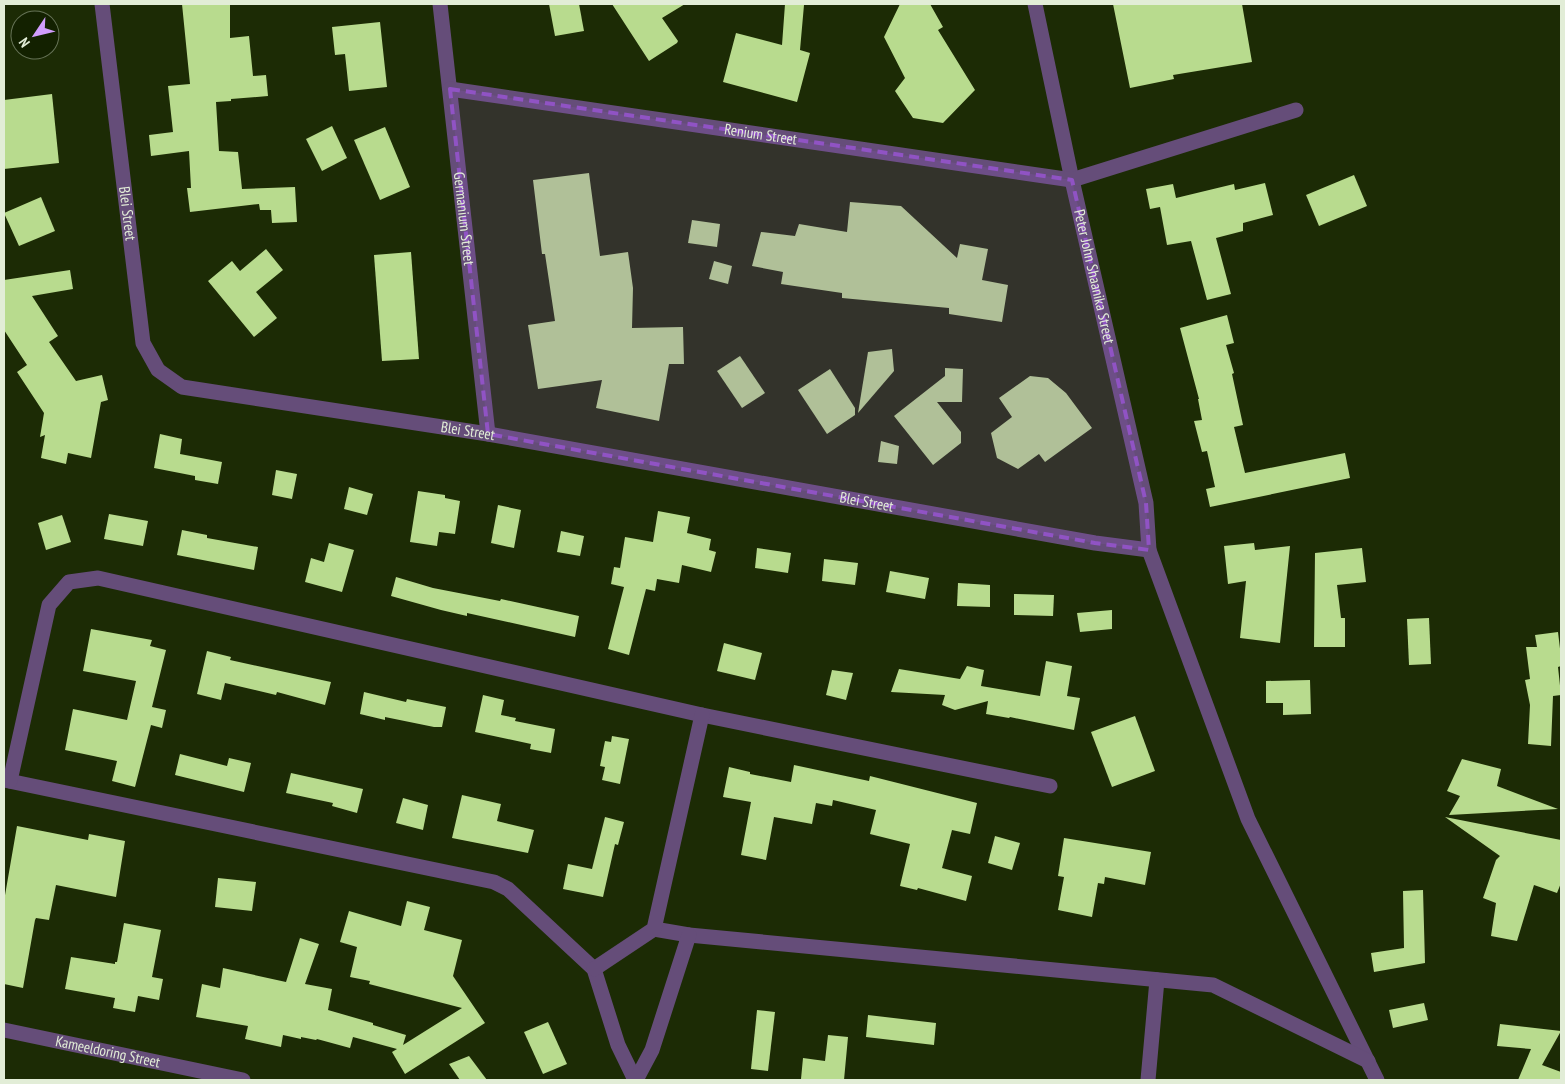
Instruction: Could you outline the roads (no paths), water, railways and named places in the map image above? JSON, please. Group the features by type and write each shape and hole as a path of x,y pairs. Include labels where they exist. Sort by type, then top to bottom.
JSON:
{"street":[{"name":"Blei Street","path":"102,4 143,343 158,370 182,387 488,434 1095,543 1149,550"},
{"name":"Germanium Street","path":"440,4 488,434"},
{"name":"Peter John Shaanika Street","path":"1035,4 1072,180 1146,503 1149,550 1248,819 1377,1080"},
{"name":"Renium Street","path":"450,89 1072,180"},
{"path":"1072,180 1296,110"},
{"path":"636,1080 618,1045 594,969 508,889 494,882 7,780 49,605 69,582 98,578 702,715 1050,786"},
{"path":"654,929 702,715"},
{"path":"594,969 654,929 689,935 1213,985 1368,1061"},
{"path":"636,1080 652,1050 689,935"},
{"path":"1148,1080 1157,980"},
{"name":"Kameeldoring Street","path":"4,1030 242,1080"}]}
